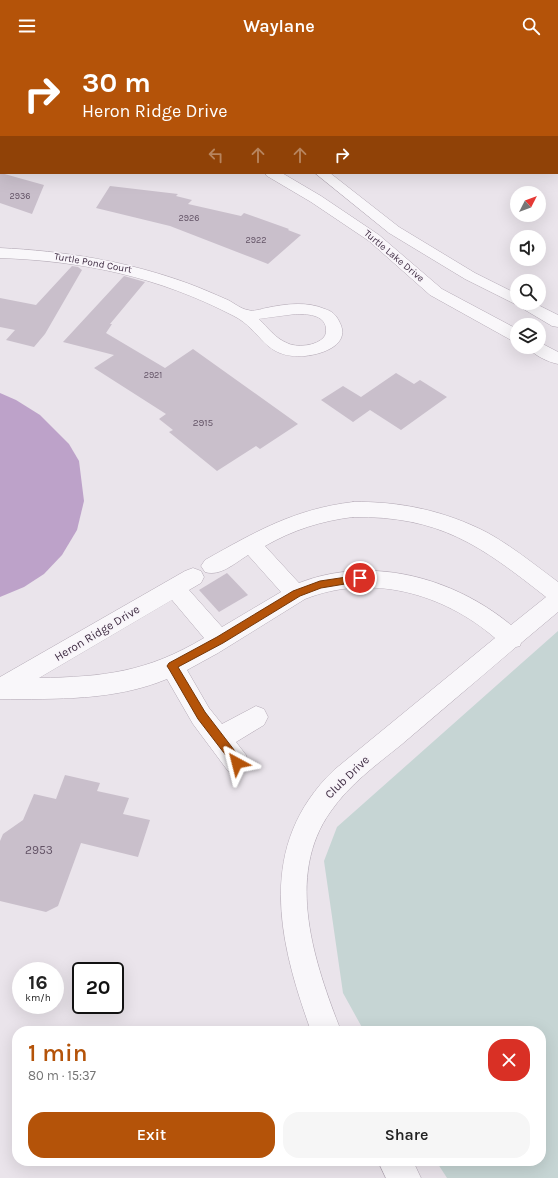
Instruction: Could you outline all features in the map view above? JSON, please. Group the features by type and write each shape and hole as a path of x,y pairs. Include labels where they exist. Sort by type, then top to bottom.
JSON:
{"street":[{"name":"Turtle Lake Drive","path":"274,174 316,198 374,238 436,292 510,332"},
{"name":"Turtle Lake Drive","path":"323,174 394,230 470,276 510,296"},
{"path":"374,238 394,230"},
{"name":"Turtle Pond Court","path":"0,253 48,255 115,265 165,279 196,291 248,316 274,344 293,351 304,352 319,348 330,341 334,334 334,328 331,321 325,315 317,311 307,309 286,310 248,316"},
{"path":"493,323 511,310"},
{"path":"535,310 558,322"},
{"path":"546,352 558,359"},
{"path":"212,566 277,530 311,517 369,510 404,513 444,522 480,539 511,558 558,594"},
{"path":"251,544 296,594"},
{"name":"Heron Ridge Drive","path":"0,689 92,687 137,678 172,666 220,640 296,594 320,584 360,578 407,584 430,590 460,602 486,617 512,639"},
{"name":"Heron Ridge Drive","path":"0,689 183,583 220,640"},
{"name":"Club Drive","path":"324,1026 317,1010 302,957 294,911 295,861 307,826 317,808 330,792 353,769 512,639 558,599"},
{"path":"172,666 201,716 237,763"},
{"path":"219,739 256,718"},
{"path":"397,1166 405,1178"}],"shaded area":[{"path":"0,393 16,400 40,415 69,444 79,461 84,501 77,530 62,555 44,574 24,587 0,597"},
{"path":"558,631 558,1178 447,1178 439,1166 546,1166 546,1026 361,1026 343,993 324,861 337,827"}],"building":[{"path":"0,174 44,185 32,214 0,203"},
{"path":"110,186 178,194 176,196 192,200 188,204 241,216 244,213 289,229 288,230 301,235 268,264 170,226 96,208"},
{"path":"72,266 78,267 82,270 45,334 34,347 6,340 15,330 0,327 0,298 36,305"},
{"path":"124,276 145,282 110,324 112,324 106,333 165,368 193,349 298,424 260,449 256,446 217,471 169,432 173,430 159,419 166,414 94,368 114,355 63,342"},
{"path":"396,373 414,384 420,380 447,397 401,430 370,410 353,422 321,400 343,386 361,397"},
{"path":"227,573 248,595 219,612 199,590"},
{"path":"65,775 100,783 97,791 129,798 123,814 150,820 138,857 81,843 58,906 46,912 0,901 0,841 3,834 23,820 34,794 56,799"}],"route":[{"path":"237,763 201,716 172,666 196,654 296,594 320,584 360,578"}]}
